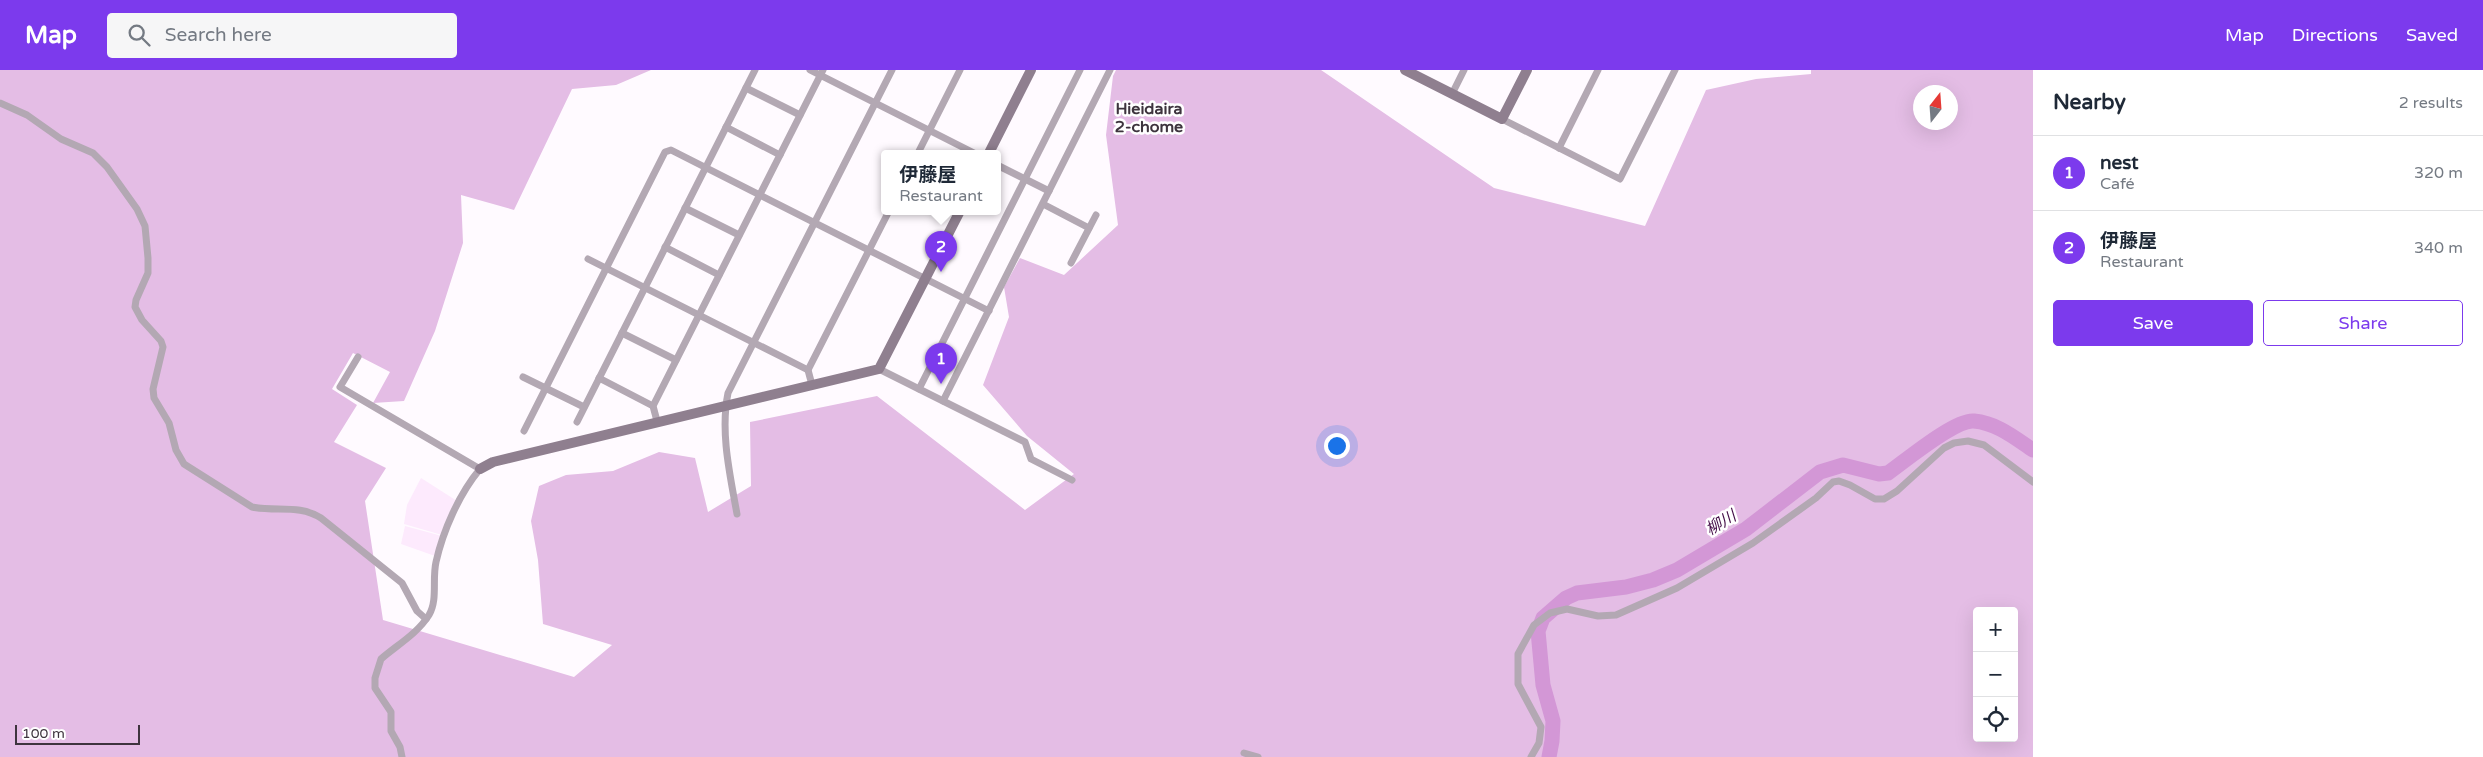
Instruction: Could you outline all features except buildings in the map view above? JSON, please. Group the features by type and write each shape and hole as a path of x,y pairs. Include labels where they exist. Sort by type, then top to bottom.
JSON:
{"street":[{"path":"577,422 755,70"},
{"path":"810,70 822,73 875,103 968,150"},
{"path":"737,514 728,464 725,405 728,393 892,70"},
{"path":"919,150 960,70"},
{"path":"991,150 1031,70"},
{"path":"920,389 1080,70"},
{"path":"944,401 1109,70"},
{"path":"1406,70 1620,179 1675,70"},
{"path":"1452,94 1464,70"},
{"path":"1502,119 1527,70"},
{"path":"1559,148 1598,70"},
{"path":"657,421 653,406 822,73"},
{"path":"746,88 800,115"},
{"path":"0,103 27,115 67,142 93,153 107,167 137,209 145,226 148,273 136,300 136,307 142,320 163,347 154,398 169,423 176,450 184,464 252,507 263,509 294,508 312,512 402,583 417,611 426,619"},
{"path":"726,128 780,155"},
{"path":"524,431 665,152 671,150 989,311"},
{"path":"1001,167 1049,191"},
{"path":"1043,204 1089,228"},
{"path":"685,208 739,235"},
{"path":"812,385 808,370 886,215"},
{"path":"880,369 958,215"},
{"path":"1071,263 1096,215"},
{"path":"665,248 719,275"},
{"path":"588,259 808,370"},
{"path":"622,333 676,360"},
{"path":"358,357 340,388 480,469"},
{"path":"402,757 400,747 391,731 391,712 378,695 374,678 381,659 418,630 426,619 433,606 434,575 441,544 454,511 480,469 493,462 657,421 880,369 1025,442 1031,459 1072,480"},
{"path":"523,376 584,407"},
{"path":"599,378 653,406"},
{"path":"1531,757 1539,743 1541,727 1518,684 1518,654 1534,625 1550,613 1567,609 1598,616 1616,615 1677,588 1753,544 1816,498 1829,484 1839,481 1874,499 1884,499 1897,491 1944,448 1954,443 1968,442 1984,445 2033,482"},
{"path":"1244,753 1258,757"}],"shaded area":[{"path":"0,70 651,70 616,85 572,89 514,210 461,195 463,243 435,331 404,401 373,403 390,372 353,353 332,389 357,405 334,442 386,468 365,501 383,620 574,677 612,645 543,624 538,560 531,521 539,486 566,475 613,471 659,452 695,458 708,512 751,486 750,422 877,396 1025,510 1074,474 1027,436 983,385 1009,317 1004,287 1020,258 1064,275 1118,225 1106,135 1113,76 1116,70 1321,70 1494,188 1645,226 1706,90 1756,79 1811,74 1811,70 2033,70 2033,757 0,757"},
{"path":"421,478 457,501 450,511 442,535 404,524 407,505"},
{"path":"405,526 442,536 435,556 401,544"}],"waterway":[{"name":"柳川","path":"1549,757 1553,721 1543,685 1538,631 1543,618 1566,598 1577,593 1626,587 1653,580 1677,570 1746,529 1820,472 1843,465 1879,474 1888,473 1943,433 1966,422 1974,421 1990,425 2033,450"}],"place":[{"name":"伊藤屋","path":"941,272"},
{"name":"nest","path":"941,384"}],"district":[{"name":"Hieidaira 2-chome","path":"1149,118"}]}
